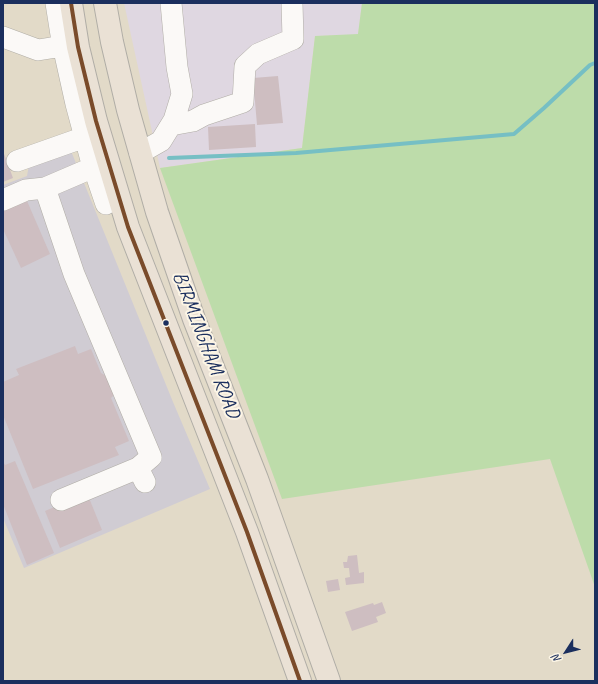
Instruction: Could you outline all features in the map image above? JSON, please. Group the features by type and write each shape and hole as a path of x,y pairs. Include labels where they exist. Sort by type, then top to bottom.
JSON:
{"highway":[{"name":"BIRMINGHAM ROAD","path":"71,3 78,46 96,121 128,227 247,532 300,681"},
{"name":"BIRMINGHAM ROAD","path":"105,3 126,103 158,212 194,319 257,479 329,681"}],"street":[{"path":"56,3 63,46 85,137 106,204"},
{"path":"140,153 161,141 174,120 182,94 177,66 171,3"},
{"path":"171,125 193,121 204,115 244,102 246,66 258,54 293,38 292,3"},
{"path":"3,37 38,50 63,46"},
{"path":"16,161 85,137"},
{"path":"3,200 26,190 45,188 94,168"},
{"path":"45,188 74,274 151,457 141,475 61,500"}],"shaded area":[{"path":"124,3 362,3 358,35 315,36 302,148 160,168"},
{"path":"69,146 210,489 24,568 3,518 3,185 27,176 29,165"}],"green space":[{"path":"362,3 595,3 595,587 550,459 282,499 160,168 302,148 315,36 358,34"}],"building":[{"path":"278,76 283,123 257,125 253,78"},
{"path":"255,124 256,147 209,150 208,127"},
{"path":"3,151 13,178 3,182"},
{"path":"24,194 50,254 21,268 3,229 3,203"},
{"path":"75,346 78,354 91,349 101,373 106,376 113,392 113,396 111,398 129,441 115,447 119,455 33,489 3,415 3,382 19,375 16,369"},
{"path":"3,461 5,465 15,461 54,553 27,565 3,504"},
{"path":"85,488 102,530 60,548 45,511 71,500"},
{"path":"357,555 359,573 364,572 364,583 346,585 345,578 350,577 349,568 344,568 343,562 347,562 348,556"},
{"path":"338,579 340,590 328,592 326,581"},
{"path":"382,602 386,613 376,617 378,622 352,631 345,612 373,603 374,605"}],"waterway":[{"path":"169,158 296,153 514,134 590,65 595,63"}],"transit line":[{"path":"71,3 78,47 96,121 128,227 247,532 300,681"}]}
